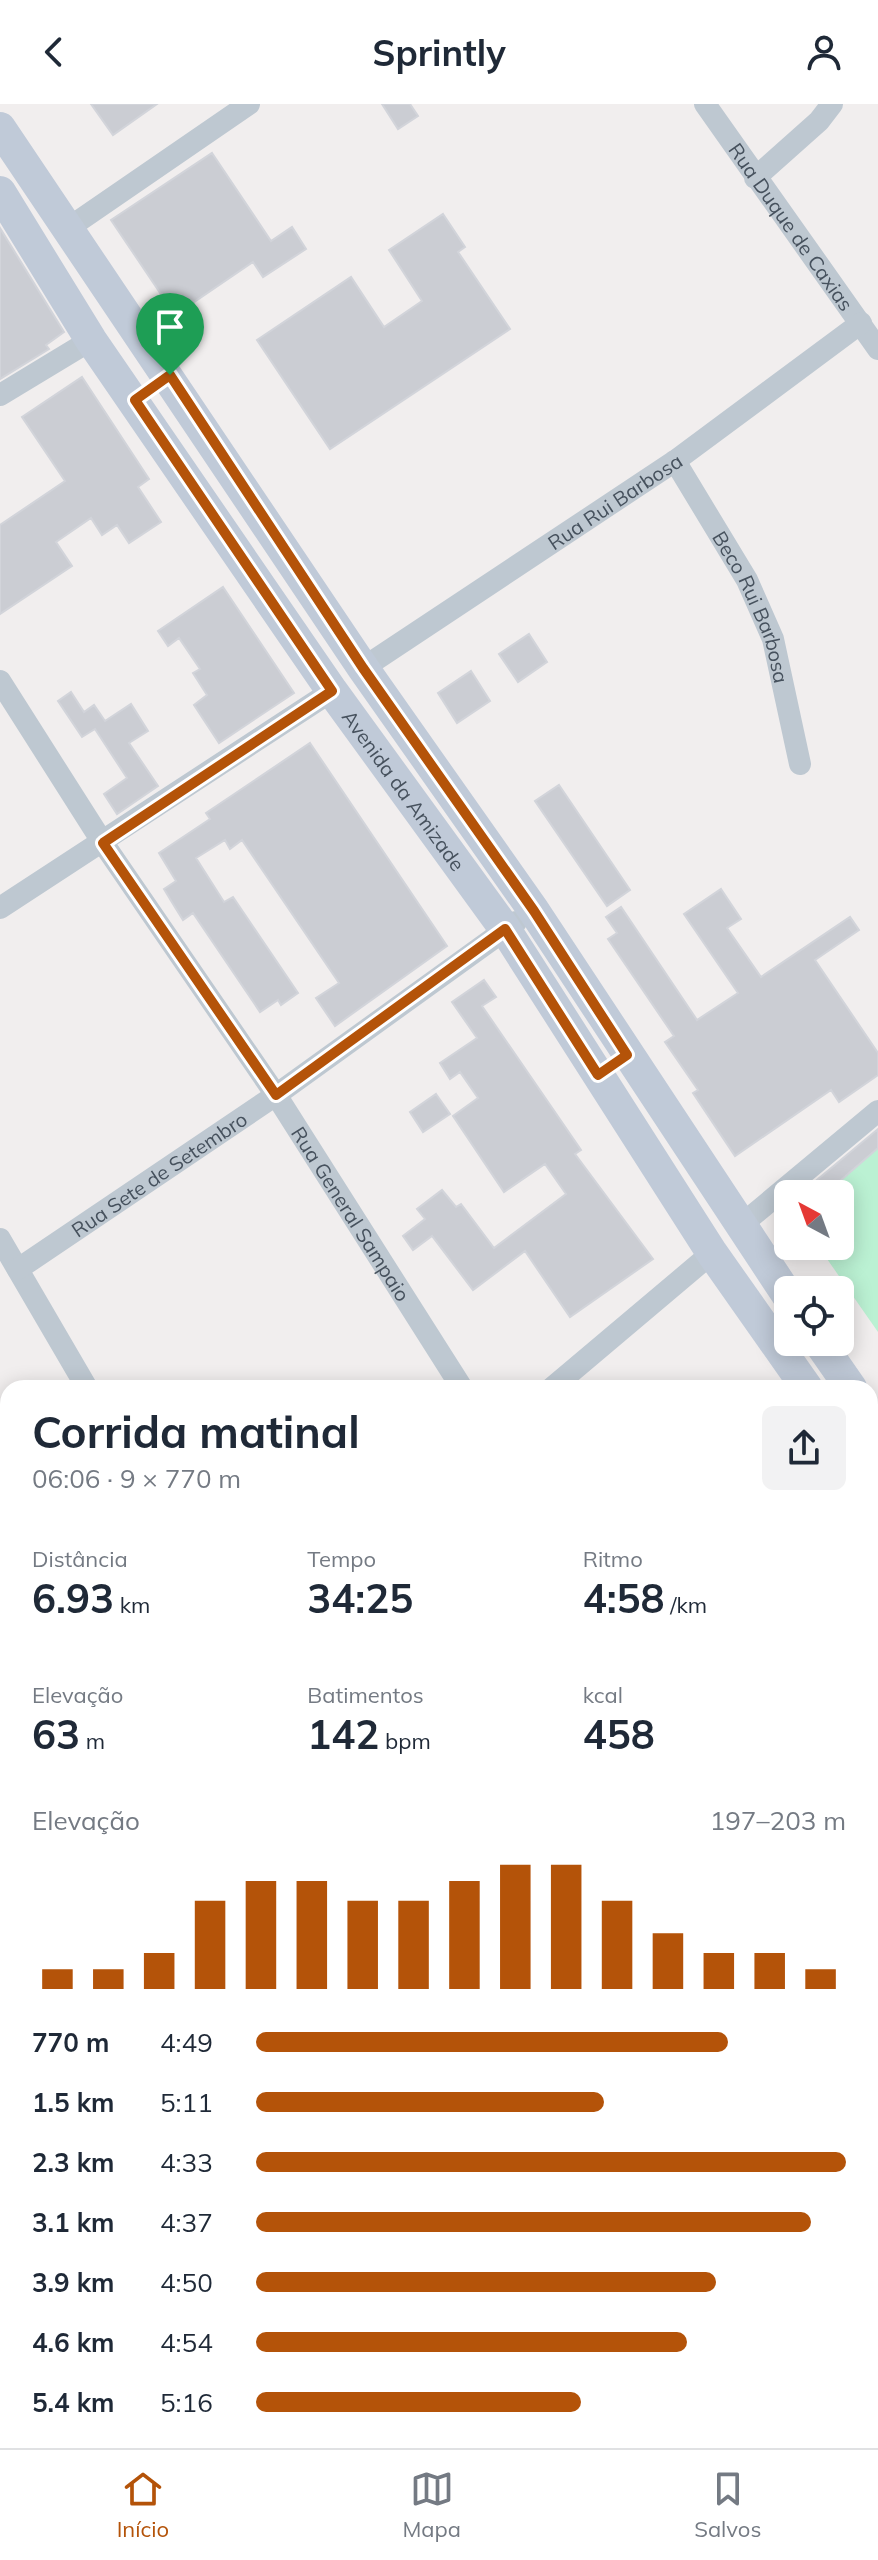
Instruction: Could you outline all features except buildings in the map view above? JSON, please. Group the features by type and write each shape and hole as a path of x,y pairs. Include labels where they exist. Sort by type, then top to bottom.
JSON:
{"main road":[{"name":"Avenida da Amizade","path":"0,128 170,375 363,668 534,911 774,1276"},
{"name":"Avenida da Amizade","path":"0,192 91,340 332,691 505,929 712,1253 774,1329"},
{"path":"135,400 170,375"},
{"path":"598,1075 627,1055"},
{"name":"Avenida da Amizade","path":"793,1356 803,1380"},
{"path":"829,1356 845,1380"}],"street":[{"path":"67,229 249,104"},
{"name":"Rua Duque de Caxias","path":"705,104 878,349"},
{"path":"755,178 819,121 832,104"},
{"name":"Rua Rui Barbosa","path":"363,668 675,461 861,323"},
{"path":"0,395 91,340"},
{"name":"Beco Rui Barbosa","path":"675,461 747,580 773,639 800,764"},
{"name":"Rua General Sampaio","path":"0,681 103,843 276,1095 457,1380"},
{"path":"0,908 332,691"},
{"name":"Rua Sete de Setembro","path":"18,1269 276,1095 534,911"},
{"path":"740,1226 878,1111"},
{"path":"0,1239 82,1380"},
{"path":"561,1380 712,1253"}],"green space":[{"path":"878,1148 878,1332 854,1298 854,1276 839,1276 828,1260 854,1260 854,1180 841,1180"}],"route":[{"path":"170,375 363,668 534,911 627,1055 598,1075 505,929 276,1095 103,843 332,691 135,400 170,375"}]}
